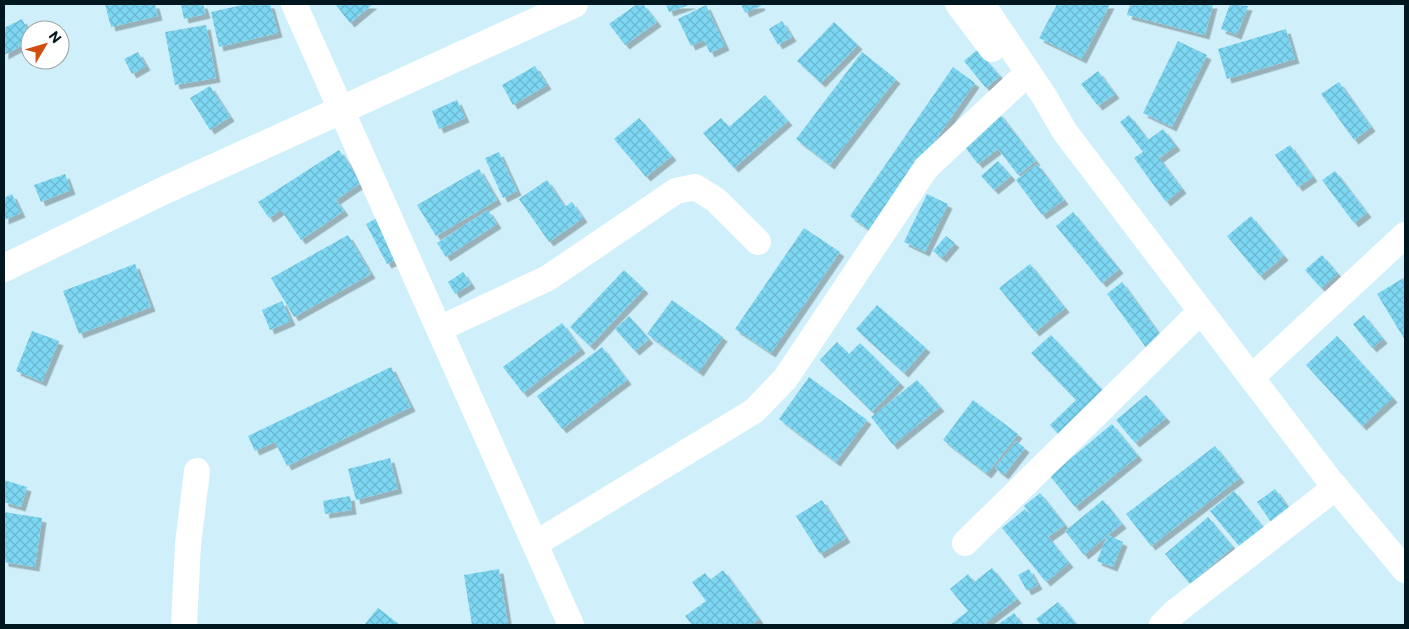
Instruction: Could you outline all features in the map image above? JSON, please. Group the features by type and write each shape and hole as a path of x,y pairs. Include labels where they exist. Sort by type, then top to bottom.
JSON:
{"main road":[{"path":"4,268 341,110 574,4"}],"street":[{"path":"294,4 571,625"},
{"path":"958,4 1035,103 1065,132"},
{"path":"982,4 1044,96 1065,132 1336,487 1405,570"},
{"path":"535,544 754,411 785,379 926,168 1018,82"},
{"path":"439,329 548,278 676,191 695,187 716,200 758,242"},
{"path":"1252,377 1405,235"},
{"path":"965,543 1201,311"},
{"path":"184,625 188,544 197,471"},
{"path":"1162,625 1175,612 1336,487"}],"building":[{"path":"105,4 155,4 158,16 111,27"},
{"path":"203,4 206,14 184,19 181,5"},
{"path":"247,4 270,4 278,33 219,47 211,12"},
{"path":"373,4 350,23 336,5"},
{"path":"637,4 643,4 657,22 625,45 609,24"},
{"path":"666,4 692,4 669,12"},
{"path":"741,4 760,4 761,6 745,13"},
{"path":"1057,4 1110,4 1082,59 1039,38"},
{"path":"1130,4 1213,4 1205,35 1127,15"},
{"path":"1230,4 1248,6 1237,35 1221,29"},
{"path":"706,5 725,46 710,53 704,40 691,46 678,19"},
{"path":"20,20 20,46 4,55 4,28"},
{"path":"782,21 792,37 778,45 769,29"},
{"path":"834,22 858,45 821,83 797,61"},
{"path":"206,25 216,78 175,85 165,32"},
{"path":"1286,29 1295,59 1227,79 1218,49"},
{"path":"1178,41 1207,55 1172,127 1143,113"},
{"path":"977,50 1000,76 986,88 964,61"},
{"path":"138,52 146,66 132,74 124,59"},
{"path":"862,52 896,79 830,165 796,139"},
{"path":"535,66 547,85 513,105 502,85"},
{"path":"953,67 975,83 872,232 850,216"},
{"path":"1098,71 1115,94 1098,106 1081,84"},
{"path":"1339,82 1371,127 1354,140 1321,94"},
{"path":"210,86 230,117 210,130 190,98"},
{"path":"765,95 788,121 734,168 703,133 721,118 729,127"},
{"path":"457,100 465,118 439,129 432,111"},
{"path":"999,113 1036,161 1018,175 998,149 978,164 961,142"},
{"path":"1129,115 1148,140 1163,129 1176,146 1159,158 1182,189 1166,202 1134,158 1143,152 1120,122"},
{"path":"639,118 672,156 646,177 614,139"},
{"path":"1290,145 1313,177 1298,187 1275,155"},
{"path":"339,150 361,183 336,200 344,211 301,240 281,210 269,218 258,202"},
{"path":"499,152 517,191 503,198 485,158"},
{"path":"998,161 1011,176 994,190 981,176"},
{"path":"1037,164 1064,200 1042,215 1016,180"},
{"path":"479,169 497,200 436,236 417,205"},
{"path":"1335,171 1367,213 1354,223 1322,180"},
{"path":"65,174 71,190 41,202 34,185"},
{"path":"547,180 565,207 572,202 583,218 549,242 519,199"},
{"path":"12,194 21,213 4,220 4,198"},
{"path":"927,194 948,204 925,252 904,242"},
{"path":"488,210 497,224 446,257 437,243"},
{"path":"1073,212 1119,269 1102,283 1056,226"},
{"path":"1251,216 1284,256 1260,276 1227,236"},
{"path":"377,218 398,259 387,264 366,224"},
{"path":"804,228 840,252 771,353 735,329"},
{"path":"348,235 371,274 294,317 271,278"},
{"path":"946,236 955,243 942,258 933,251"},
{"path":"1322,255 1338,274 1321,288 1305,270"},
{"path":"135,264 151,307 79,334 63,291"},
{"path":"1030,264 1065,308 1035,332 999,288"},
{"path":"624,270 644,289 590,346 570,327"},
{"path":"463,272 471,284 455,294 448,282"},
{"path":"1405,277 1405,340 1377,294"},
{"path":"1122,282 1165,342 1150,353 1107,294"},
{"path":"672,300 723,337 699,372 647,334"},
{"path":"282,301 291,321 270,330 262,310"},
{"path":"877,305 926,348 904,373 856,329"},
{"path":"1364,315 1383,339 1372,348 1353,324"},
{"path":"629,316 649,339 635,351 615,329"},
{"path":"562,323 581,349 523,393 503,367"},
{"path":"32,331 59,341 42,382 16,371"},
{"path":"1051,335 1107,395 1062,438 1050,425 1076,400 1031,353"},
{"path":"1337,336 1393,398 1362,426 1306,365"},
{"path":"837,342 849,354 860,343 900,383 872,412 820,360"},
{"path":"602,347 627,380 562,429 537,396"},
{"path":"391,367 411,407 287,466 275,442 255,451 248,436"},
{"path":"809,377 867,420 836,462 779,419"},
{"path":"917,380 940,407 893,445 871,417"},
{"path":"1146,395 1166,418 1135,443 1116,420"},
{"path":"973,400 1018,434 987,474 943,440"},
{"path":"1112,424 1138,456 1075,507 1050,476"},
{"path":"1016,441 1025,448 1004,475 995,468"},
{"path":"1215,446 1240,478 1151,546 1126,514"},
{"path":"390,458 398,489 356,500 348,469"},
{"path":"4,480 27,487 21,507 4,502"},
{"path":"1275,489 1292,513 1274,526 1257,502"},
{"path":"1234,491 1263,527 1240,547 1210,511"},
{"path":"1040,493 1065,525 1048,537 1069,563 1046,582 1002,528 1025,509 1033,517 1024,506"},
{"path":"350,496 352,510 325,514 323,501"},
{"path":"822,500 846,538 820,554 796,516"},
{"path":"1103,500 1122,524 1108,535 1123,542 1113,567 1097,561 1107,536 1084,555 1065,531"},
{"path":"4,512 42,518 35,567 4,562"},
{"path":"1208,517 1233,547 1190,584 1165,554"},
{"path":"992,568 1017,599 983,625 950,625 968,611 950,589 968,574 974,582"},
{"path":"499,569 508,625 472,625 464,575"},
{"path":"1029,569 1038,585 1027,591 1018,575"},
{"path":"723,570 759,619 751,625 692,625 685,616 706,601 692,582 705,573 710,580"},
{"path":"1058,602 1077,625 1041,625 1036,619"},
{"path":"378,608 400,625 364,625"},
{"path":"1014,613 1022,625 997,625"}]}
